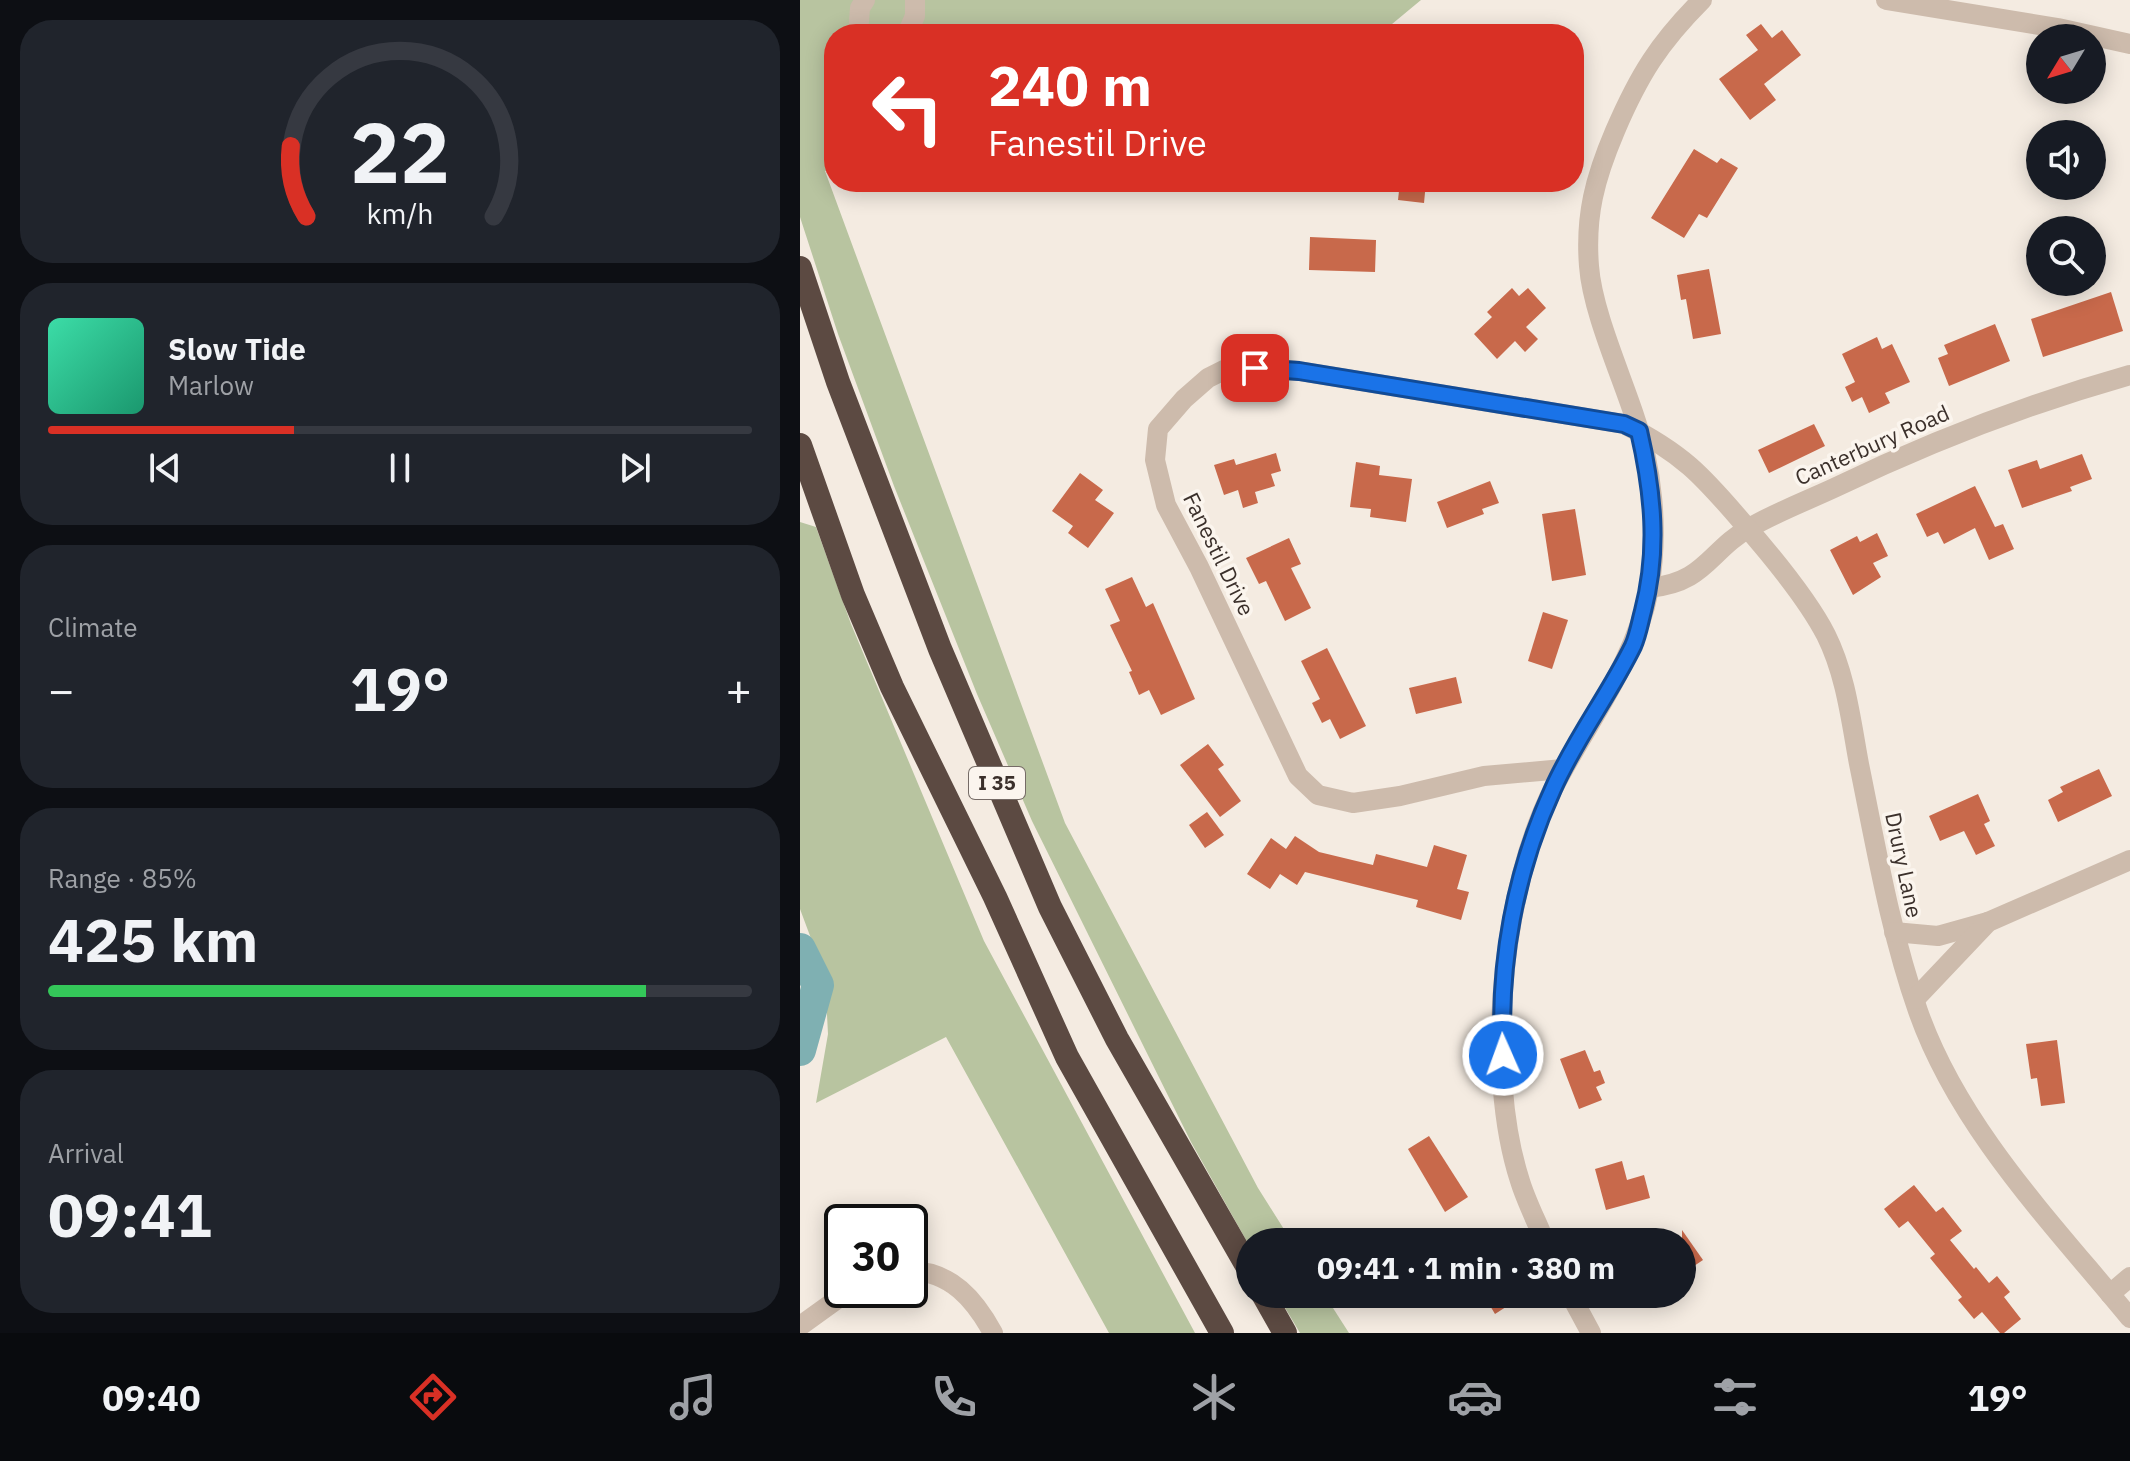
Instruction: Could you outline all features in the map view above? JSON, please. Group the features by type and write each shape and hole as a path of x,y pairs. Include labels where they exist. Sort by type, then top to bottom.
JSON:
{"highway":[{"name":"I 35","path":"800,268 838,382 940,649 1050,907 1117,1039 1236,1247"},
{"name":"I 35","path":"800,445 853,595 892,687 995,897 1067,1057 1222,1333"},
{"path":"1271,1308 1285,1333"}],"street":[{"path":"859,24 860,8 865,0"},
{"path":"911,24 915,0"},
{"path":"1539,1228 1519,1180 1506,1119 1501,1023 1509,921 1529,851 1563,769 1635,643 1649,588 1654,530 1650,479 1639,431 1608,342 1589,268 1590,203 1594,181 1636,82 1668,34 1702,0"},
{"path":"1886,0 2071,30 2130,44"},
{"name":"Fanestil Drive","path":"1563,769 1484,776 1400,796 1353,803 1318,795 1298,776 1199,567 1166,505 1155,460 1158,429 1184,399 1208,378 1232,366 1315,374 1624,424 1639,431"},
{"name":"Canterbury Road","path":"1649,588 1668,586 1698,573 1748,528 1923,445 2050,397 2130,375"},
{"name":"Drury Lane","path":"1639,431 1664,444 1699,472 1768,552 1826,635 1842,679 1894,932 1915,999 1955,1089 2012,1177 2130,1318"},
{"path":"1894,932 1938,936 1988,922 2130,860"},
{"path":"1915,999 1988,922"},
{"path":"928,1274 958,1286 978,1305 993,1333"},
{"path":"2110,1294 2130,1277"},
{"path":"807,1327 829,1308"},
{"path":"1578,1308 1591,1333"}],"green space":[{"path":"800,0 1421,0 1392,24 824,24 824,192 833,192 1065,823 1258,1188 1283,1228 1239,1228 1191,1142 1032,821 977,694 894,486 838,334 800,217"},
{"path":"800,522 816,527 851,624 984,941 1195,1333 1109,1333 946,1037 816,1103 828,1034 825,976 800,909"},
{"path":"1285,1308 1333,1308 1349,1333 1300,1333"}],"building":[{"path":"1761,24 1772,38 1782,30 1801,55 1764,84 1776,100 1750,120 1719,79 1758,50 1746,35"},
{"path":"1694,149 1717,163 1721,158 1738,168 1707,218 1699,214 1684,238 1651,218"},
{"path":"1399,192 1425,192 1424,203 1398,200"},
{"path":"1310,237 1376,240 1375,272 1309,270"},
{"path":"1709,269 1721,334 1693,339 1686,299 1681,300 1677,275"},
{"path":"1512,288 1519,296 1528,288 1546,308 1526,327 1538,339 1525,352 1515,341 1497,359 1474,334 1492,317 1487,312"},
{"path":"2111,292 2123,331 2043,357 2031,319"},
{"path":"1995,324 2010,361 1949,386 1938,358 1948,354 1944,345"},
{"path":"1877,337 1882,349 1892,344 1910,382 1885,393 1890,403 1869,413 1862,397 1852,402 1845,387 1855,382 1842,354"},
{"path":"1814,424 1825,446 1769,473 1758,450"},
{"path":"1276,453 1281,471 1271,474 1275,486 1255,492 1258,503 1243,508 1238,490 1224,495 1214,465 1234,459 1236,465"},
{"path":"2082,454 2092,479 2070,487 2072,491 2022,508 2008,470 2037,460 2040,469"},
{"path":"1356,462 1380,466 1379,475 1412,479 1406,522 1370,517 1371,509 1350,507"},
{"path":"1080,473 1103,490 1095,500 1114,513 1088,548 1068,533 1073,526 1052,511"},
{"path":"1490,481 1499,503 1482,509 1484,514 1447,528 1437,502"},
{"path":"1975,486 1995,527 2003,524 2014,549 1989,560 1975,528 1944,544 1938,532 1927,537 1916,514"},
{"path":"1575,509 1586,575 1552,581 1542,514"},
{"path":"1877,533 1888,556 1873,563 1881,577 1853,595 1830,550 1857,536 1860,542"},
{"path":"1289,538 1301,564 1291,568 1311,608 1285,621 1266,581 1259,584 1246,558"},
{"path":"1132,577 1146,607 1153,603 1195,699 1161,715 1149,690 1139,695 1129,672 1132,671 1110,625 1120,621 1105,589"},
{"path":"1543,612 1568,620 1552,669 1528,661"},
{"path":"1327,648 1366,726 1340,739 1330,719 1322,723 1312,703 1320,699 1301,661"},
{"path":"1456,677 1462,703 1416,714 1409,688"},
{"path":"1208,744 1224,765 1218,769 1241,801 1220,817 1180,765"},
{"path":"2099,769 2112,796 2058,822 2048,800 2063,792 2060,787"},
{"path":"1978,794 1990,821 1984,824 1995,846 1976,855 1964,831 1940,841 1929,816"},
{"path":"1207,812 1224,835 1205,848 1189,825"},
{"path":"1295,836 1319,852 1373,865 1376,854 1427,867 1434,845 1467,855 1457,889 1469,892 1461,920 1416,907 1418,900 1305,872 1297,885 1280,874 1270,889 1247,874 1271,838 1286,849"},
{"path":"2057,1040 2065,1103 2041,1106 2037,1078 2031,1079 2026,1044"},
{"path":"1585,1050 1594,1072 1600,1070 1605,1083 1596,1087 1602,1100 1579,1109 1560,1059"},
{"path":"1429,1136 1468,1197 1445,1212 1408,1149"},
{"path":"1622,1161 1627,1180 1644,1175 1650,1198 1606,1210 1595,1169"},
{"path":"1914,1185 1936,1212 1943,1207 1962,1231 1950,1240 1974,1269 1976,1267 1989,1283 1997,1276 2010,1292 2004,1297 2021,1319 2004,1333 2000,1333 1982,1312 1974,1319 1958,1300 1962,1297 1930,1258 1935,1254 1908,1221 1899,1228 1884,1209"},
{"path":"1696,1250 1703,1260 1696,1265"}],"waterway":[{"path":"800,949 818,985 800,1050"}],"route":[{"path":"1255,368 1299,371 1624,424 1639,431 1650,479 1654,530 1649,588 1635,643 1553,789 1529,851 1509,921 1501,1023 1503,1055"}]}
